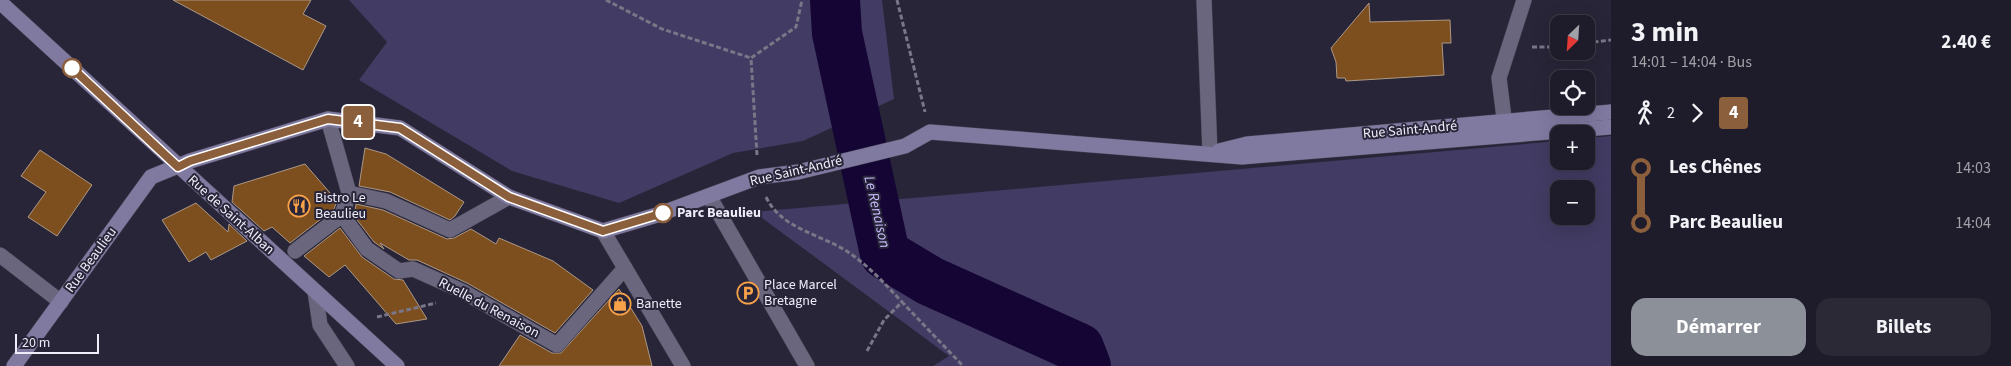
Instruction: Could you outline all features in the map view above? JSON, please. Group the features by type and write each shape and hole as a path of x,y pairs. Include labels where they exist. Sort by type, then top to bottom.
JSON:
{"street":[{"path":"1204,0 1210,153"},
{"path":"1506,128 1499,78 1524,0"},
{"name":"Rue de Saint-Alban","path":"0,2 397,366"},
{"name":"Rue Saint-André","path":"1506,128 1557,118 1611,112"},
{"path":"178,167 190,161 328,119 400,128 509,197 603,231 683,366"},
{"path":"294,251 342,215 349,193 328,119"},
{"name":"Rue Saint-André","path":"603,231 710,196 759,177 798,172 905,146 930,132 1210,153 1247,144 1506,128 1611,127"},
{"name":"Rue Beaulieu","path":"14,366 152,177 178,167"},
{"path":"349,193 386,201 450,230 509,197"},
{"path":"710,196 807,366"},
{"name":"Ruelle du Renaison","path":"342,215 367,249 399,271 413,270 462,291 557,345 625,268"},
{"path":"0,255 61,302"},
{"path":"315,291 320,325 347,366"}],"path":[{"path":"606,0 662,29 751,58"},
{"path":"751,58 796,27 802,0"},
{"path":"897,0 930,132"},
{"path":"1595,42 1611,40"},
{"path":"751,58 759,177 766,200 782,218 792,225 824,238 848,252 872,270 963,366"},
{"path":"867,351 884,320 902,302"},
{"path":"352,325 431,306"}],"shaded area":[{"name":"Parc Beaulieu","path":"349,0 882,0 894,99 803,141 733,153 619,203 512,171 359,80 387,42"},
{"name":"Parc Beaulieu","path":"1611,136 1611,366 933,366 949,356 754,212 1550,142 1550,170 1595,170 1595,137"}],"building":[{"path":"173,0 311,0 303,14 326,26 303,70"},
{"path":"1369,3 1370,22 1450,20 1451,43 1442,43 1444,75 1346,81 1345,78 1337,78 1336,62 1331,48"},
{"path":"365,148 386,154 464,202 455,216 450,220 390,192 359,186"},
{"path":"40,150 92,185 57,236 28,217 46,192 21,176"},
{"name":"Bistro Le Beaulieu","path":"305,164 337,201 334,209 290,243 272,227 264,231 232,202 234,186"},
{"path":"196,203 228,232 229,224 247,241 211,260 206,252 189,262 162,220"},
{"path":"356,204 383,210 447,239 454,238 471,229 496,244 499,238 553,261 593,290 555,333 467,283 417,260 409,260 380,243 384,249 374,242 354,216"},
{"path":"340,228 362,257 394,279 403,280 427,319 396,324 345,265 329,277 304,256"},
{"path":"619,289 642,326 652,366 499,366 520,335 552,353 561,353"}],"waterway":[{"name":"Le Renaison","path":"835,0 837,33 885,254 930,281 1079,348 1086,366"}],"bus line":[{"name":"4","path":"72,68 178,167 190,161 328,119 400,128 509,197 603,231 663,213"}],"place":[{"name":"Bistro Le Beaulieu","path":"299,206"},
{"name":"Parc Beaulieu","path":"663,213"},
{"name":"Place Marcel Bretagne","path":"748,293"},
{"name":"Banette","path":"620,304"}]}
